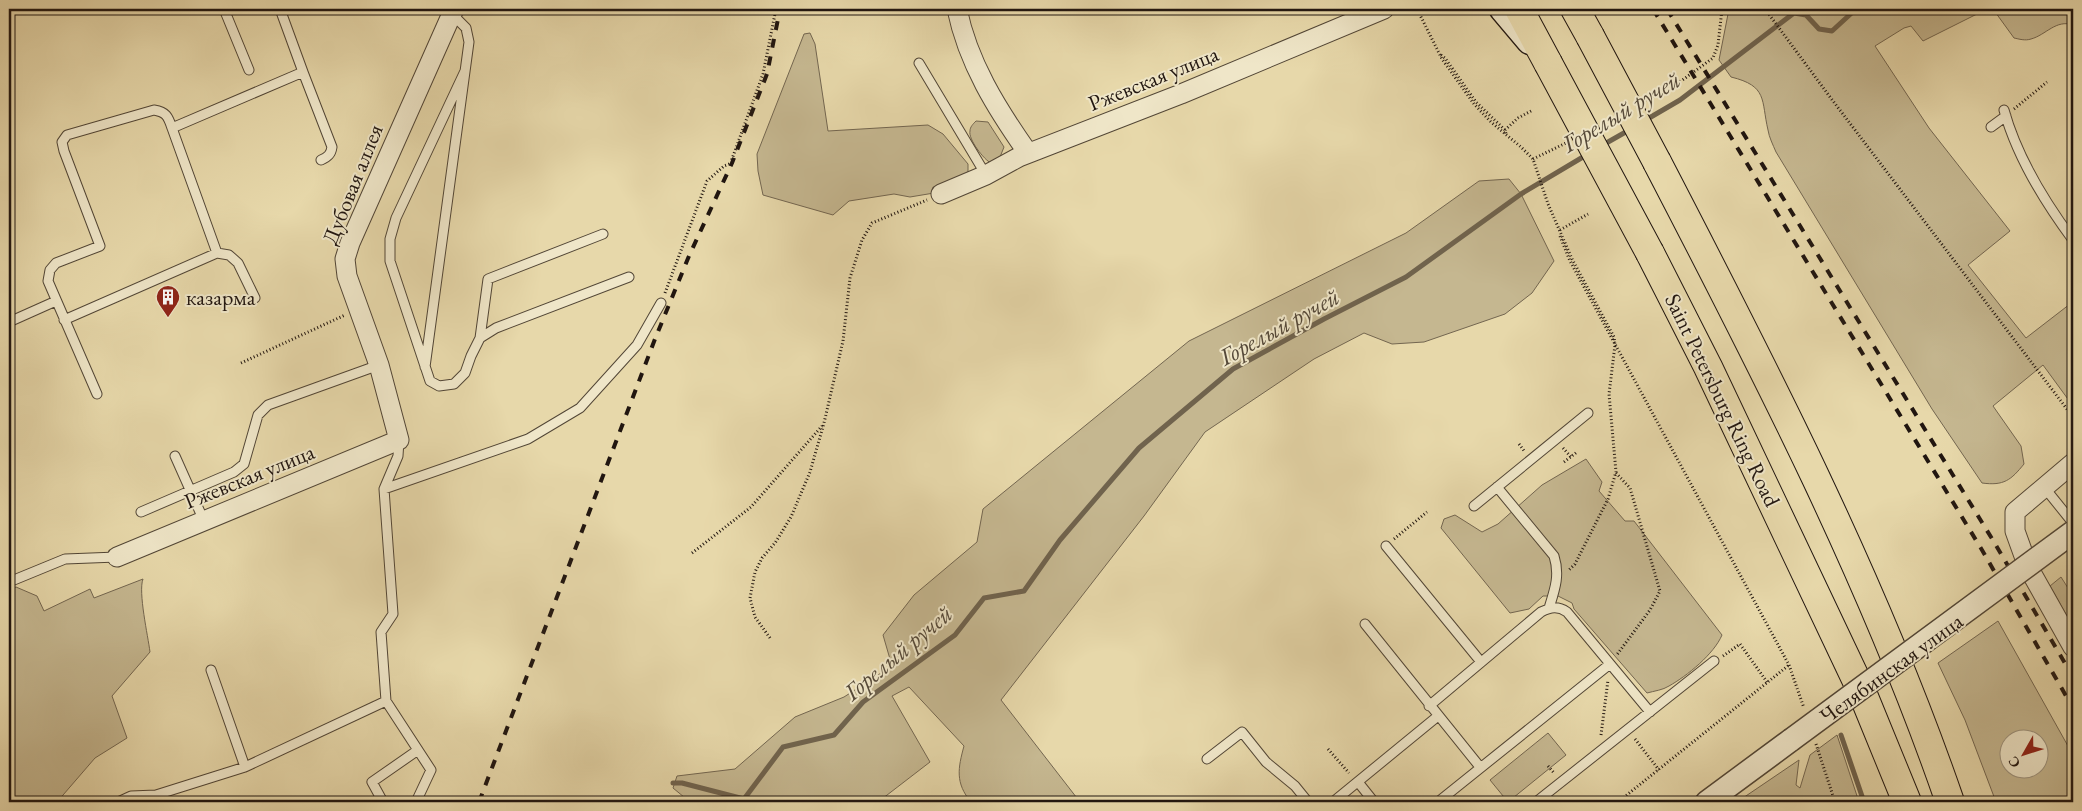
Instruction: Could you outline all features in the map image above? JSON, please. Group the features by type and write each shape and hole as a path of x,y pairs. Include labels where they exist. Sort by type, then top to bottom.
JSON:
{"highway":[{"name":"Saint Petersburg Ring Road","path":"1519,9 1650,253 1708,367 1862,692 1906,802"},
{"path":"1575,9 1708,261 1826,499 1923,722 1950,802"}],"main road":[{"path":"1503,9 1548,63"}],"street":[{"path":"957,9 978,71 997,108 1028,153"},
{"name":"Ржевская улица","path":"941,194 986,175 1028,153 1181,94 1384,9"},
{"name":"Дубовая аллея","path":"398,440 379,365 347,276 346,259 453,11"},
{"name":"Ржевская улица","path":"117,556 398,440"},
{"path":"2073,463 2015,512 2015,531 2028,567 2073,647"},
{"name":"Челябинская улица","path":"1707,802 2073,532"}],"lane":[{"path":"224,9 249,70"},
{"path":"280,9 302,72 332,147 328,157 321,160"},
{"path":"424,370 468,42 466,28 453,11"},
{"path":"919,63 986,175"},
{"path":"465,71 396,218 390,239 390,261 424,370 430,381 439,386 454,384 465,373 470,356 480,338 488,279 602,234"},
{"path":"172,128 302,72"},
{"path":"97,394 48,281 50,270 56,263 100,246 64,151 62,142 67,134 154,110 163,112 168,117 217,253"},
{"path":"1991,127 2005,113 2013,139 2026,167 2073,240"},
{"path":"64,320 217,253 229,255 238,263 255,298"},
{"path":"480,338 496,328 629,277"},
{"path":"9,322 56,301"},
{"path":"384,489 528,439 580,408 637,345 661,303"},
{"path":"141,512 234,472 244,464 258,415 268,405 379,365"},
{"path":"1474,506 1588,413"},
{"path":"398,440 398,456 384,489 393,614 381,632 386,700 431,770 416,802"},
{"path":"175,456 204,521"},
{"path":"1497,487 1554,556 1558,568 1558,582 1549,608"},
{"path":"2044,487 2073,523"},
{"path":"2028,567 2073,532"},
{"path":"1386,546 1481,662"},
{"path":"9,582 65,560 117,556"},
{"path":"1429,706 1541,612 1549,608 1560,608 1567,612 1650,712"},
{"path":"1365,624 1429,706 1480,767"},
{"path":"1536,802 1714,661"},
{"path":"1438,802 1610,664"},
{"path":"211,670 245,767"},
{"path":"118,802 131,796 158,799 245,767 386,700"},
{"path":"1333,802 1438,716"},
{"path":"1207,759 1242,732 1266,762 1295,786 1308,802"},
{"path":"383,802 372,782 418,750"},
{"path":"1358,782 1374,802"}],"path":[{"path":"661,303 707,181 724,166 732,163 763,74 776,9"},
{"path":"1414,9 1419,13 1441,55 1480,111 1533,159 1548,204 1572,260 1614,337 1615,345 1609,394 1616,472 1608,500 1575,564 1558,582"},
{"path":"1637,105 1681,81 1713,58 1718,45 1722,9"},
{"path":"1765,9 2073,417"},
{"path":"1441,55 1482,110 1505,130 1506,134"},
{"path":"2005,113 2047,82"},
{"path":"1505,130 1518,118 1533,110"},
{"path":"1533,159 1576,138"},
{"path":"770,638 755,617 750,598 756,572 762,558 775,543 791,517 810,472 824,423 843,341 850,278 862,240 872,223 941,194"},
{"path":"1560,230 1588,214"},
{"path":"1554,217 1570,261 1789,665 1618,802"},
{"path":"241,363 359,309"},
{"path":"692,553 751,507 824,423"},
{"path":"1564,448 1570,457"},
{"path":"1564,462 1577,452"},
{"path":"1598,753 1610,664 1650,610 1660,591 1630,488 1616,472"},
{"path":"1386,546 1427,512"},
{"path":"1714,661 1740,644 1767,682"},
{"path":"1628,730 1659,770"},
{"path":"1328,749 1358,782"}],"shaded area":[{"path":"1729,9 1987,9 1923,41 1911,26 1904,28 1875,46 1929,128 2010,231 1968,265 2026,338 2070,304 2073,308 2073,406 2043,365 1993,406 2021,446 2024,464 2006,481 1996,484 1982,483 1932,409 1776,152 1771,141 1761,96 1751,85 1731,77 1719,60"},
{"path":"1993,9 2073,9 2073,25 2061,24 2027,40 2014,38"},
{"path":"810,33 815,44 828,131 928,125 943,134 968,164 968,175 934,193 910,197 894,194 849,201 833,215 763,195 757,154 804,34"},
{"path":"976,121 988,122 1004,147 1000,157 991,163 981,154 971,139 970,130"},
{"path":"1509,179 1521,194 1554,261 1532,293 1505,314 1424,342 1392,344 1364,333 1314,359 1205,432 1144,516 1001,700 1080,802 971,802 962,788 959,775 964,746 909,687 892,696 930,762 878,802 690,802 673,788 677,776 735,769 795,717 844,697 892,666 883,635 914,595 977,542 983,509 1189,341 1406,233 1479,181"},
{"path":"1586,459 1602,482 1599,491 1625,521 1634,521 1722,635 1713,650 1699,664 1667,687 1647,693 1574,609 1572,603 1558,596 1543,596 1529,609 1510,613 1441,528 1444,519 1455,515 1482,532 1498,524 1542,485"},
{"path":"2061,577 2073,596 2073,627 2050,586"},
{"path":"143,579 142,604 150,652 112,696 127,738 95,758 57,802 9,802 9,590 16,587 37,596 44,611 90,589 94,598"},
{"path":"1998,621 2073,755 2073,802 1996,802 1965,720 1938,663"},
{"path":"1548,733 1566,755 1508,802 1490,780"},
{"path":"1837,735 1859,802 1737,802 1799,760 1796,785 1800,788 1810,755"}],"waterway":[{"name":"Горелый ручей","path":"1644,121 1680,100 1794,13 1806,15 1819,29 1832,31 1856,9"},
{"name":"Горелый ручей","path":"1601,146 1631,129"},
{"name":"Горелый ручей","path":"673,783 682,783 744,799 783,747 834,735 863,702 955,635 984,598 1024,591 1060,540 1139,448 1233,369 1406,277 1521,194 1588,154"},
{"path":"1841,735 1864,802"}],"railway":[{"path":"479,802 655,339 689,256 732,163 767,74 780,9"},
{"path":"1653,9 1982,550 2073,708"},
{"path":"1667,9 1994,542 2073,677"}],"place":[{"name":"казарма","path":"168,318"}]}
